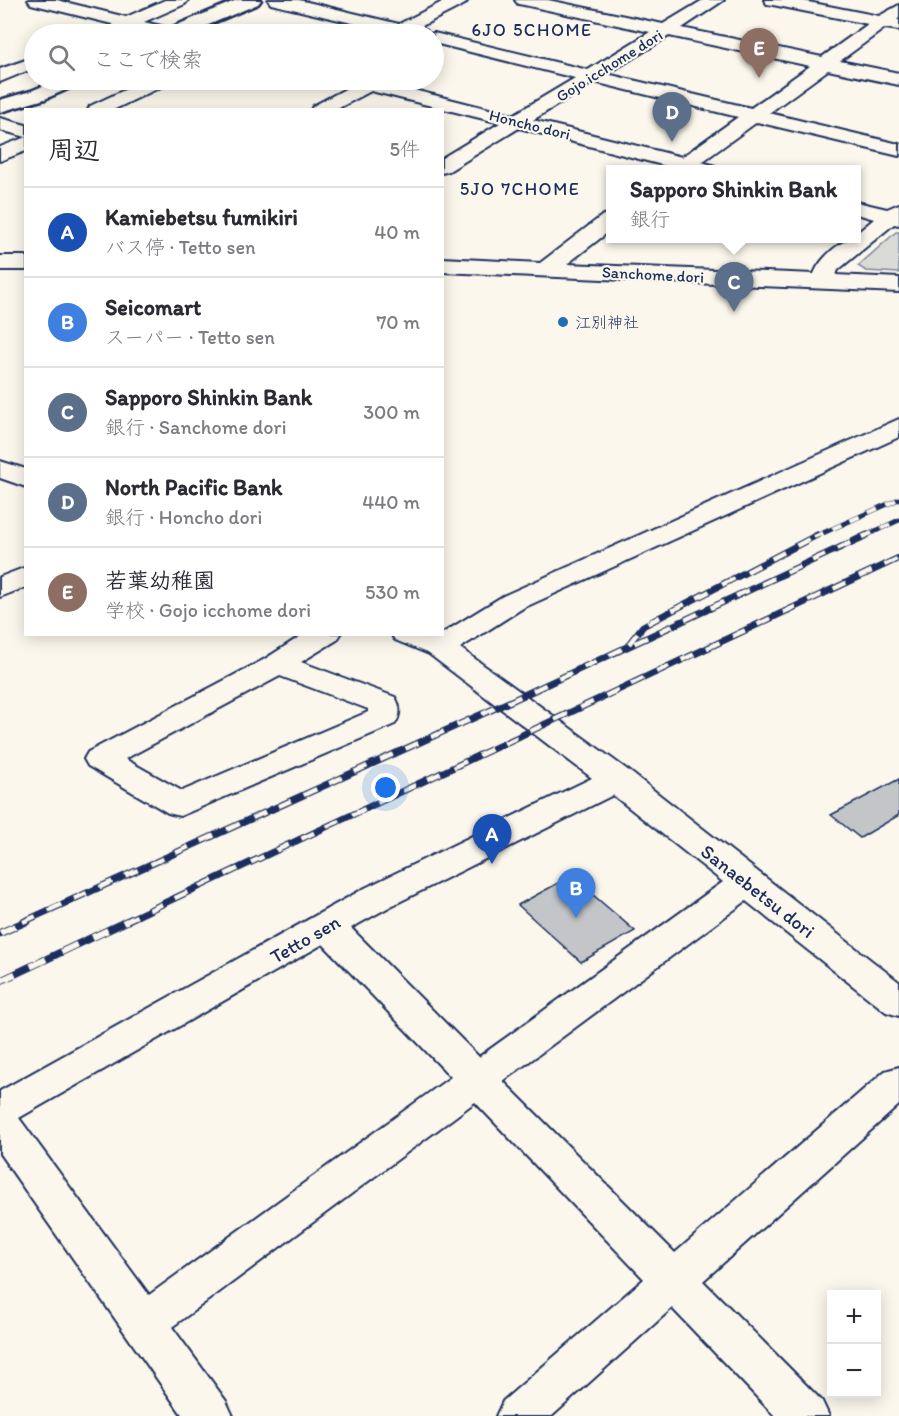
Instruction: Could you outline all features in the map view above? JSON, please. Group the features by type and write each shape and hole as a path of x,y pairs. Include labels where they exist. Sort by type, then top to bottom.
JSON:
{"highway":[{"path":"196,24 252,0"},
{"path":"0,106 49,90"},
{"path":"0,115 16,109 38,95"}],"street":[{"path":"128,23 180,0"},
{"path":"278,0 366,24"},
{"path":"412,24 459,0"},
{"path":"524,0 899,79"},
{"name":"Gojo icchome dori","path":"444,166 715,0"},
{"path":"773,0 890,24"},
{"path":"892,0 899,1"},
{"path":"47,1 132,24"},
{"path":"685,165 825,63 890,24 899,10"},
{"path":"444,40 899,150"},
{"path":"0,76 24,66"},
{"path":"101,108 139,90"},
{"path":"323,108 349,90"},
{"name":"Honcho dori","path":"392,90 517,121 675,165"},
{"path":"0,124 24,130"},
{"path":"0,155 24,144"},
{"path":"861,209 896,215"},
{"path":"861,242 896,215"},
{"path":"546,270 606,224"},
{"path":"822,282 828,267 859,243"},
{"path":"0,263 24,263"},
{"name":"Sanchome dori","path":"447,272 546,270 899,285"},
{"path":"440,648 513,602 899,427"},
{"path":"0,469 24,478"},
{"path":"0,588 24,577"},
{"path":"277,664 384,704 384,717 180,805 100,759 267,670 323,636"},
{"name":"Sanaebetsu dori","path":"411,636 440,648 617,779 899,1002"},
{"name":"Tetto sen","path":"0,1110 378,897 617,779"},
{"path":"144,1323 747,882"},
{"path":"327,926 806,1416"},
{"path":"519,1416 672,1279 899,1082"},
{"path":"0,1122 210,1416"}],"shaded area":[{"path":"896,232 899,232 899,273 866,271 858,266"}],"building":[{"path":"899,779 899,815 860,838 831,815"},
{"path":"571,876 635,931 581,962 518,905"}],"railway":[{"path":"814,537 899,499"},
{"path":"863,537 899,520"},
{"path":"629,644 643,626 817,535"},
{"path":"23,922 511,701 867,535"},
{"path":"124,922 899,558"},
{"path":"0,933 27,921"},
{"path":"0,981 127,921"}],"place":[{"name":"若葉幼稚園","path":"759,78"},
{"name":"North Pacific Bank","path":"672,142"},
{"name":"Sapporo Shinkin Bank","path":"734,312"},
{"name":"江別神社","path":"563,322"},
{"name":"Kamiebetsu fumikiri","path":"492,864"},
{"name":"Seicomart","path":"576,918"}],"district":[{"name":"6JO 5CHOME","path":"532,30"},
{"name":"5JO 7CHOME","path":"520,189"}]}
